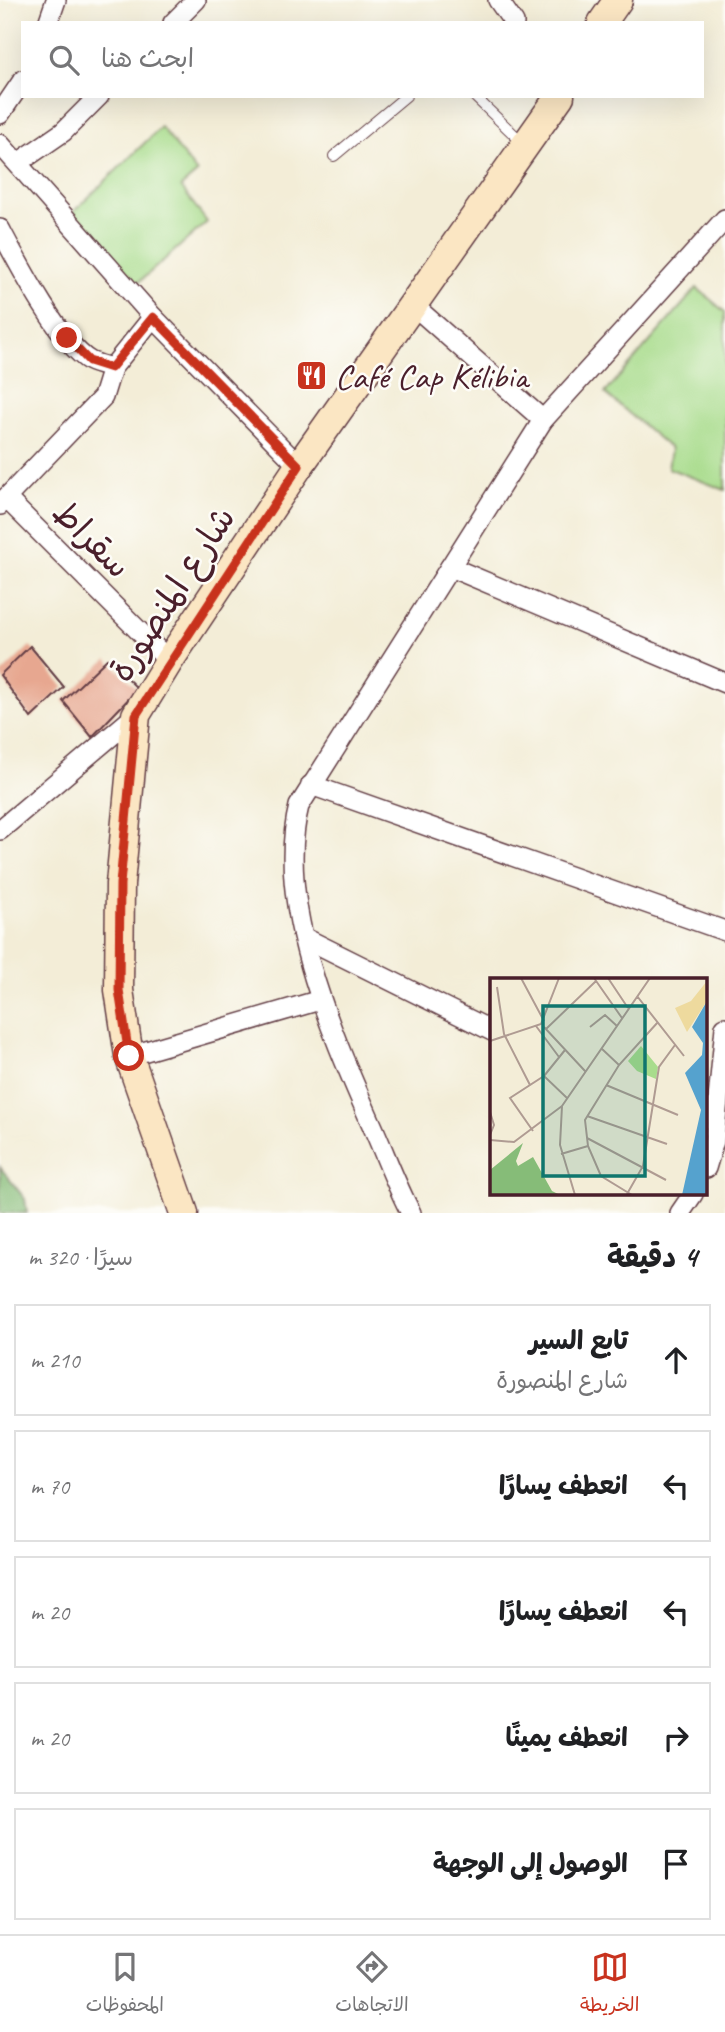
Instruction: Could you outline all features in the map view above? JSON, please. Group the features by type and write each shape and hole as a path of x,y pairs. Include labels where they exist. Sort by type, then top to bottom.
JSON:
{"street":[{"path":"49,21 56,0"},
{"path":"175,21 196,0"},
{"path":"499,0 513,21"},
{"path":"2,106 21,82"},
{"path":"18,163 63,132 97,98"},
{"name":"شارع المنصورة","path":"184,1213 129,1056 119,990 120,884 136,715 299,466 559,98"},
{"path":"0,144 153,317 299,466"},
{"path":"411,1213 320,1000 305,938 296,879 295,826 299,806 543,420 725,219"},
{"path":"0,229 24,274 67,338 89,361 111,368"},
{"path":"413,305 543,420"},
{"path":"3,502 103,397 111,368 153,317"},
{"name":"سقراط","path":"3,502 169,661"},
{"path":"450,567 725,683"},
{"path":"0,830 136,715"},
{"path":"311,785 725,931"},
{"path":"305,938 490,1030"},
{"path":"129,1056 320,1000"},
{"path":"708,1162 715,1142 725,1027"},
{"path":"680,1213 692,1196"}],"lane":[{"path":"334,156 404,98"},
{"path":"476,98 525,145"}],"green space":[{"path":"161,127 197,173 181,187 207,222 131,289 64,221"},
{"path":"697,288 725,312 725,490 668,468 671,449 605,393"},
{"path":"0,1167 25,1199 27,1213 0,1213"}],"building":[{"path":"30,646 64,687 31,718 0,675"},
{"path":"107,659 138,689 92,737 63,701"}],"place":[{"name":"Café Cap Kélibia","path":"312,376"}],"route":[{"path":"67,338 89,361 111,368 153,317 299,466 136,715 120,884 119,990 129,1056"}]}
